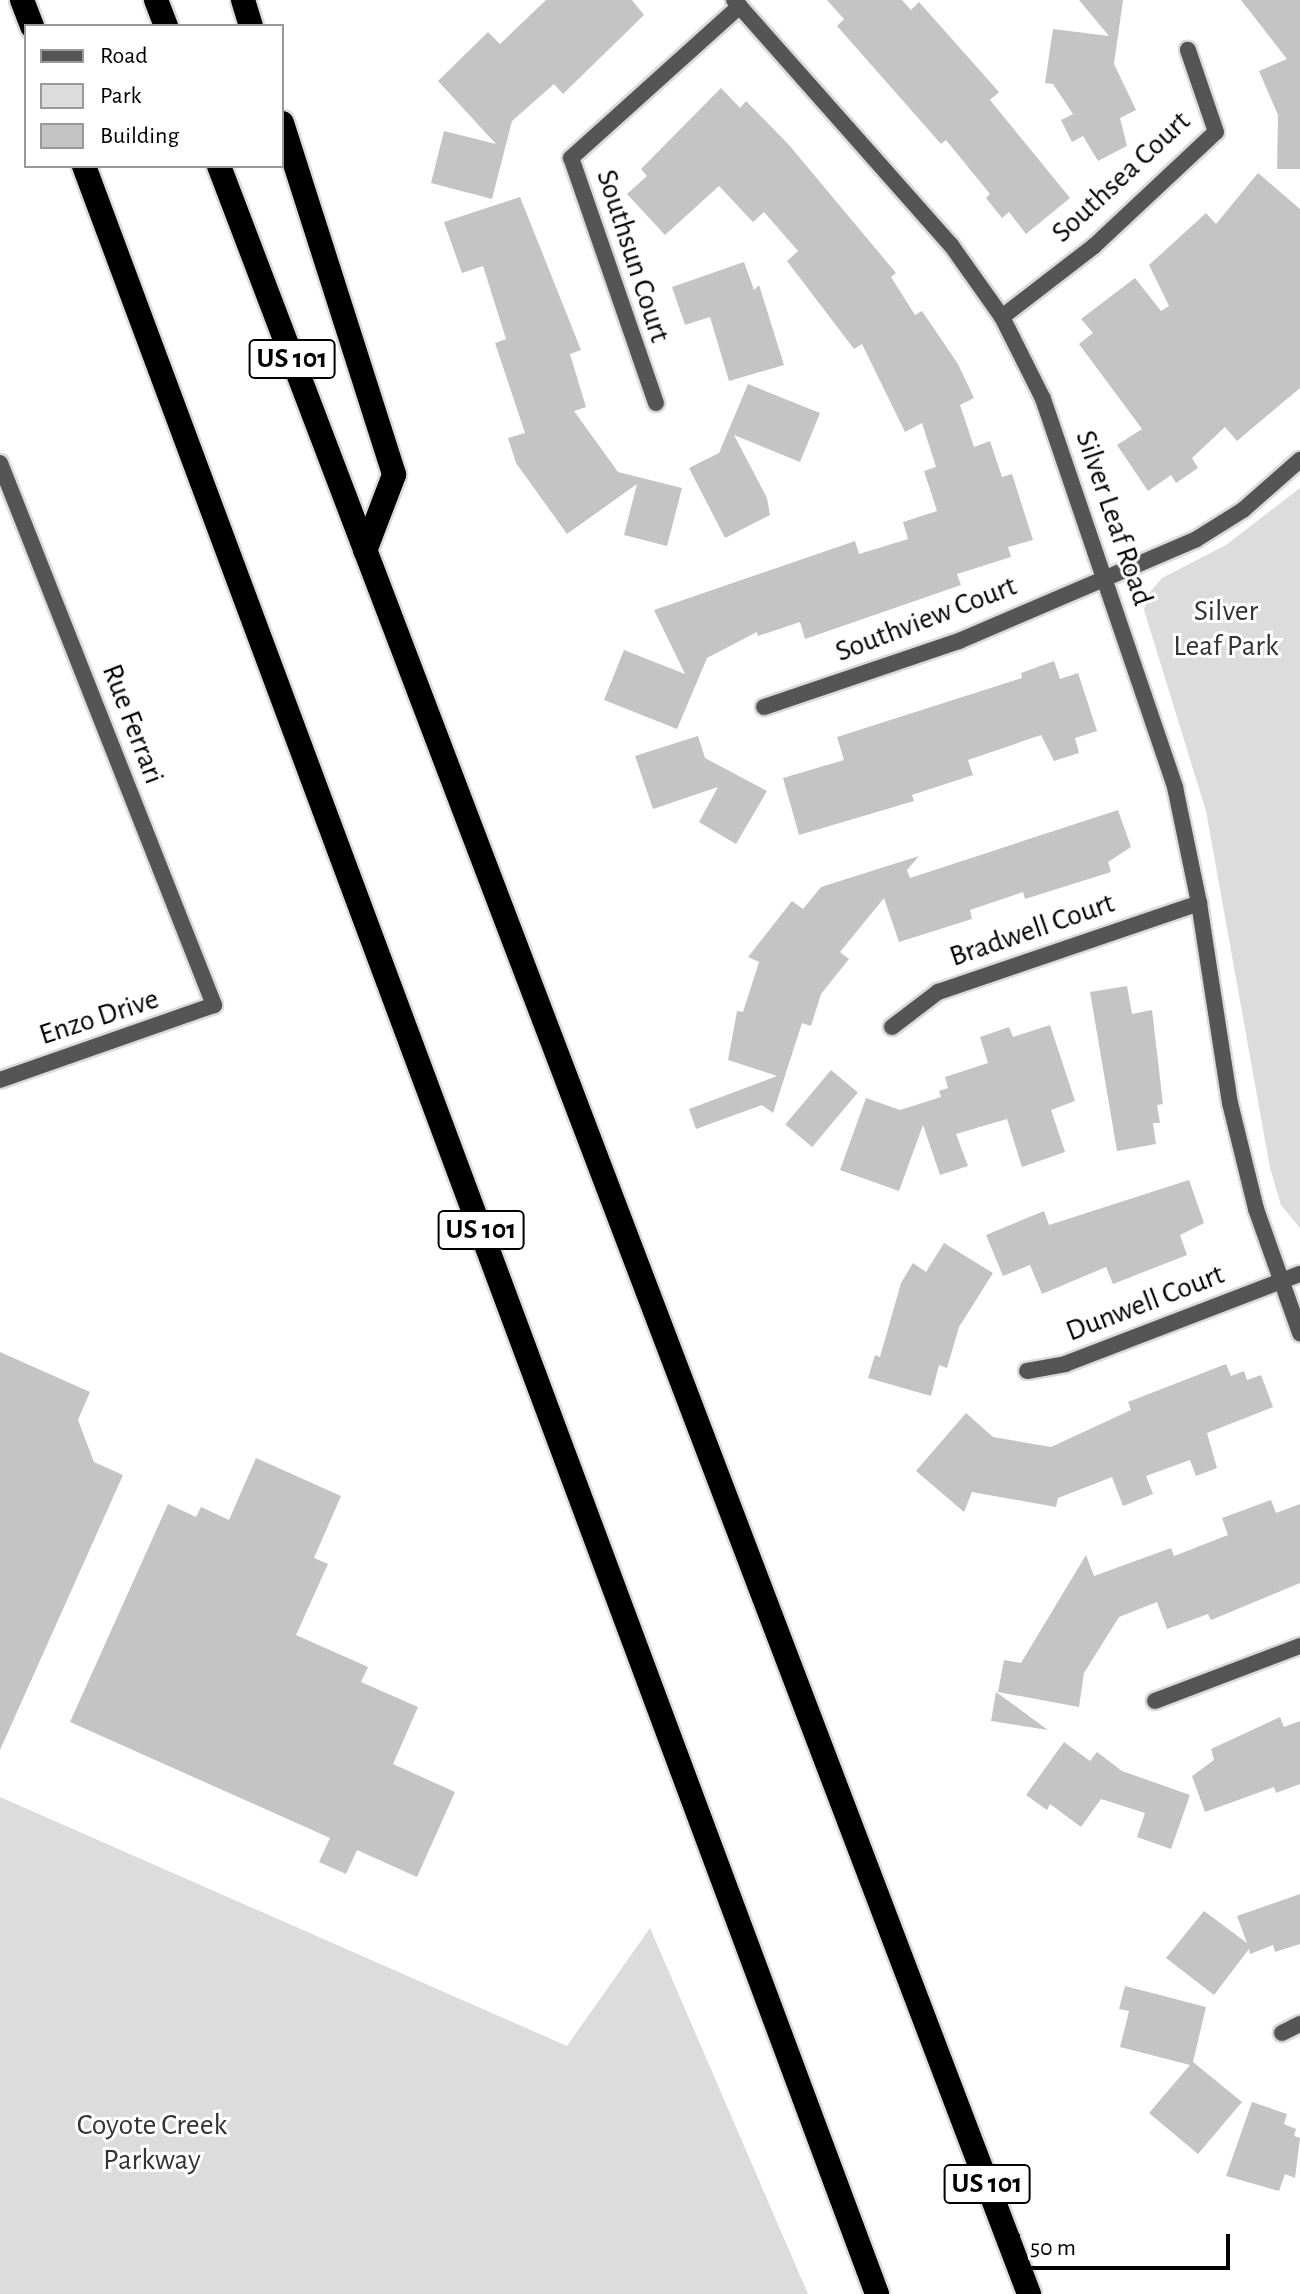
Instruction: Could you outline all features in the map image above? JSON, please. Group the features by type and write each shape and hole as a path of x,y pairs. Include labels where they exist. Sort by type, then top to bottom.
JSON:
{"highway":[{"path":"22,0 31,24"},
{"path":"156,0 165,24"},
{"path":"243,0 250,24"},
{"path":"284,129 394,475 365,551"},
{"name":"US 101","path":"85,168 877,2294"},
{"name":"US 101","path":"220,168 1029,2294"}],"street":[{"name":"Silver Leaf Road","path":"737,3 907,191 1002,317 1043,399 1175,787 1199,903 1230,1103 1256,1209 1300,1333"},
{"name":"Southsun Court","path":"656,403 571,158 737,3"},
{"name":"Southsea Court","path":"1002,317 1093,247 1216,132 1188,50"},
{"name":"Southview Court","path":"764,707 959,641 1104,576 1195,540 1243,510 1300,460"},
{"name":"Rue Ferrari","path":"0,463 214,1005"},
{"name":"Bradwell Court","path":"892,1027 938,992 1199,903"},
{"name":"Enzo Drive","path":"0,1080 214,1005"},
{"name":"Dunwell Court","path":"1027,1371 1065,1364 1300,1274"},
{"path":"1155,1701 1300,1646"},
{"path":"1282,2033 1300,2024"}],"green space":[{"name":"Silver Leaf Park","path":"1300,488 1300,1228 1281,1205 1270,1168 1206,811 1144,610 1149,593 1162,578 1226,545"},
{"name":"Coyote Creek Parkway","path":"0,1797 567,2046 650,1928 808,2294 0,2294"}],"building":[{"path":"546,0 632,0 644,15 563,94 554,84 512,121 492,199 431,183 444,131 496,144 438,81 488,32 500,44"},
{"path":"827,0 902,0 911,10 919,2 999,92 990,100 1070,198 1026,234 1009,212 1002,218 986,198 990,194 946,140 941,144 837,26 844,19"},
{"path":"1079,0 1123,0 1114,64 1136,110 1120,118 1127,146 1098,161 1083,136 1072,142 1061,120 1073,114 1053,84 1045,83 1053,29 1109,36"},
{"path":"1241,0 1300,0 1300,169 1277,169 1278,115 1259,71 1287,59"},
{"path":"721,88 740,108 746,101 789,145 896,273 891,277 915,315 922,311 958,364 974,398 960,405 974,447 990,441 1002,477 1012,474 1033,540 1008,547 1011,557 957,574 961,585 805,639 800,622 758,636 757,632 707,658 677,729 604,700 624,650 685,674 654,610 855,541 859,554 908,539 903,522 937,511 924,471 936,467 922,423 905,432 862,344 854,349 787,261 798,251 764,212 753,222 719,186 665,235 627,194 647,176 641,169"},
{"path":"1258,173 1300,209 1300,388 1237,441 1225,427 1192,458 1198,468 1176,483 1171,475 1148,491 1117,445 1142,429 1079,344 1093,333 1081,319 1135,278 1161,311 1169,306 1149,265 1206,213 1216,224"},
{"path":"520,197 581,350 570,354 586,407 574,411 618,472 682,488 667,546 624,535 637,484 567,534 516,463 508,438 525,433 495,343 506,339 483,266 462,273 444,222"},
{"path":"744,262 754,290 759,285 784,365 729,381 710,317 685,325 672,287"},
{"path":"748,384 820,413 800,462 734,435 767,498 770,515 725,538 689,468 719,453"},
{"path":"1054,661 1060,679 1078,673 1097,731 1075,738 1079,753 1054,761 1041,735 968,760 973,775 912,795 914,801 799,835 783,778 844,760 837,737 1022,678 1021,673"},
{"path":"698,736 705,758 767,791 736,844 699,822 718,787 653,809 635,756"},
{"path":"1118,810 1131,847 1108,862 1111,872 1025,899 1023,892 970,910 972,919 899,942 884,898 840,952 849,959 821,994 811,1026 802,1023 773,1113 762,1105 696,1129 689,1109 777,1076 728,1060 737,1011 743,1012 759,962 748,957 792,901 803,909 821,887 919,856 907,870 910,878"},
{"path":"1127,986 1132,1014 1152,1010 1163,1104 1157,1105 1160,1123 1153,1123 1156,1144 1117,1151 1090,992"},
{"path":"1050,1025 1075,1101 1051,1110 1065,1152 1022,1167 1007,1119 956,1134 968,1166 940,1175 923,1125 899,1191 840,1170 866,1098 900,1110 941,1097 939,1091 948,1088 945,1077 988,1063 980,1037 1009,1027 1013,1037"},
{"path":"831,1070 858,1092 812,1147 785,1124"},
{"path":"1189,1180 1204,1223 1180,1235 1187,1255 1113,1284 1106,1267 1042,1294 1030,1265 1003,1276 986,1235 1044,1211 1049,1225"},
{"path":"944,1243 993,1273 959,1327 947,1368 939,1365 931,1396 868,1378 875,1355 880,1357 901,1283 913,1263 926,1272"},
{"path":"0,1352 90,1392 78,1420 94,1462 123,1475 0,1750"},
{"path":"1226,1364 1231,1376 1244,1371 1247,1380 1261,1375 1273,1407 1207,1433 1217,1468 1196,1476 1190,1460 1146,1476 1153,1494 1123,1506 1112,1477 1058,1498 1056,1507 972,1492 964,1512 916,1471 966,1413 993,1437 1051,1447 1131,1410 1128,1402"},
{"path":"256,1458 341,1496 314,1558 328,1564 296,1635 368,1667 361,1682 418,1707 393,1764 455,1792 417,1877 357,1850 346,1874 319,1862 330,1838 70,1722 168,1504 196,1517 201,1507 229,1520"},
{"path":"1271,1500 1276,1513 1300,1504 1300,1583 1211,1620 1208,1614 1167,1629 1157,1602 1119,1617 1084,1673 1079,1707 998,1692 1004,1660 1021,1663 1086,1555 1094,1576 1171,1548 1174,1556 1228,1535 1222,1518"},
{"path":"996,1692 1048,1730 991,1721"},
{"path":"1280,1717 1284,1727 1300,1721 1300,1784 1276,1793 1274,1787 1205,1812 1192,1776 1214,1760 1211,1749"},
{"path":"1064,1742 1090,1761 1097,1752 1122,1771 1190,1795 1171,1849 1137,1837 1145,1813 1101,1799 1081,1827 1050,1804 1047,1810 1026,1795"},
{"path":"1300,1894 1300,1944 1275,1952 1273,1945 1250,1954 1249,1949 1214,1995 1166,1958 1204,1911 1247,1943 1237,1916"},
{"path":"1125,1986 1206,2007 1193,2062 1242,2102 1198,2154 1149,2113 1190,2065 1120,2047 1129,2011 1119,2009"},
{"path":"1252,2102 1287,2114 1284,2124 1296,2129 1294,2136 1300,2138 1295,2178 1285,2174 1279,2191 1226,2176"}]}
